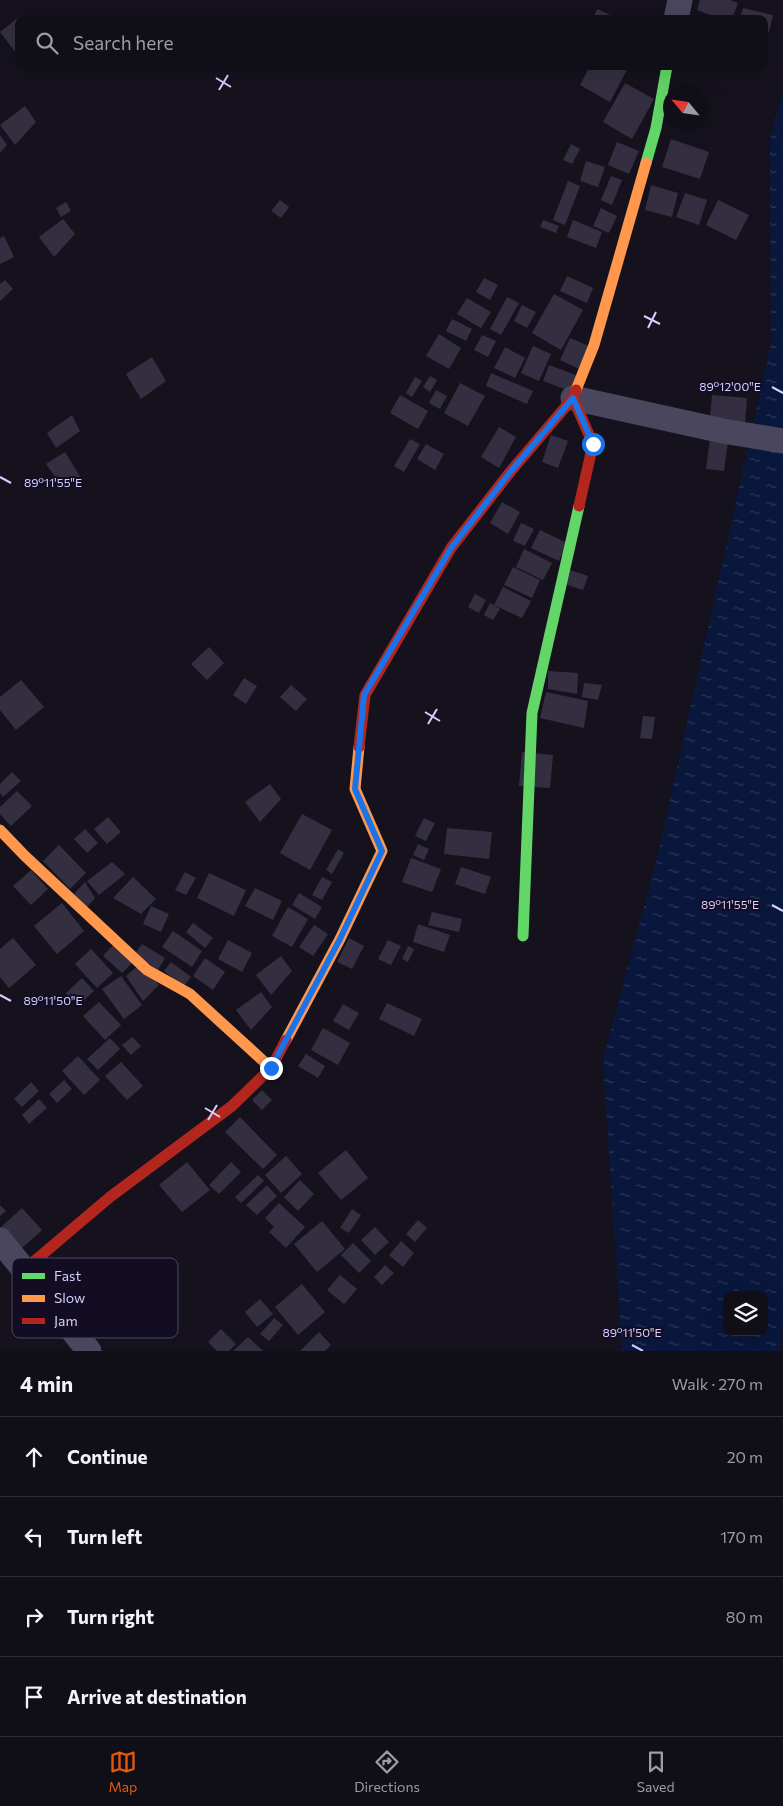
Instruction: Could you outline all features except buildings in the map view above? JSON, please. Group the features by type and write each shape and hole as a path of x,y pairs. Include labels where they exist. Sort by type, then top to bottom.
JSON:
{"street":[{"path":"677,15 680,0"},
{"path":"38,1258 110,1198 232,1106 271,1068 340,939 382,851 355,789 364,695 451,548 511,471 573,398 594,345 656,128 666,70"},
{"path":"573,398 723,432 783,441"},
{"path":"523,936 532,714 593,444 573,398"},
{"path":"0,830 146,970 190,994 271,1068"},
{"path":"0,1240 14,1258"},
{"path":"79,1338 89,1351"}],"water":[{"path":"783,93 783,1326 780,1351 622,1351 603,1060 657,858 771,344 770,138"}],"traffic: fast":[{"path":"646,163 656,128 666,70"},
{"path":"523,936 532,713 579,506"}],"traffic: slow":[{"path":"576,390 594,345 646,163"},
{"path":"286,1040 340,939 382,851 355,789 359,747"},
{"path":"0,830 25,856 147,970 190,994 271,1068"}],"traffic: jam":[{"path":"359,747 365,695 451,548 511,471 573,398 576,390"},
{"path":"573,398 593,444 579,506"},
{"path":"38,1258 110,1197 232,1106 271,1068 286,1040"}],"route":[{"path":"271,1068 340,939 382,851 355,789 364,695 451,548 511,471 573,398 593,444"}]}
